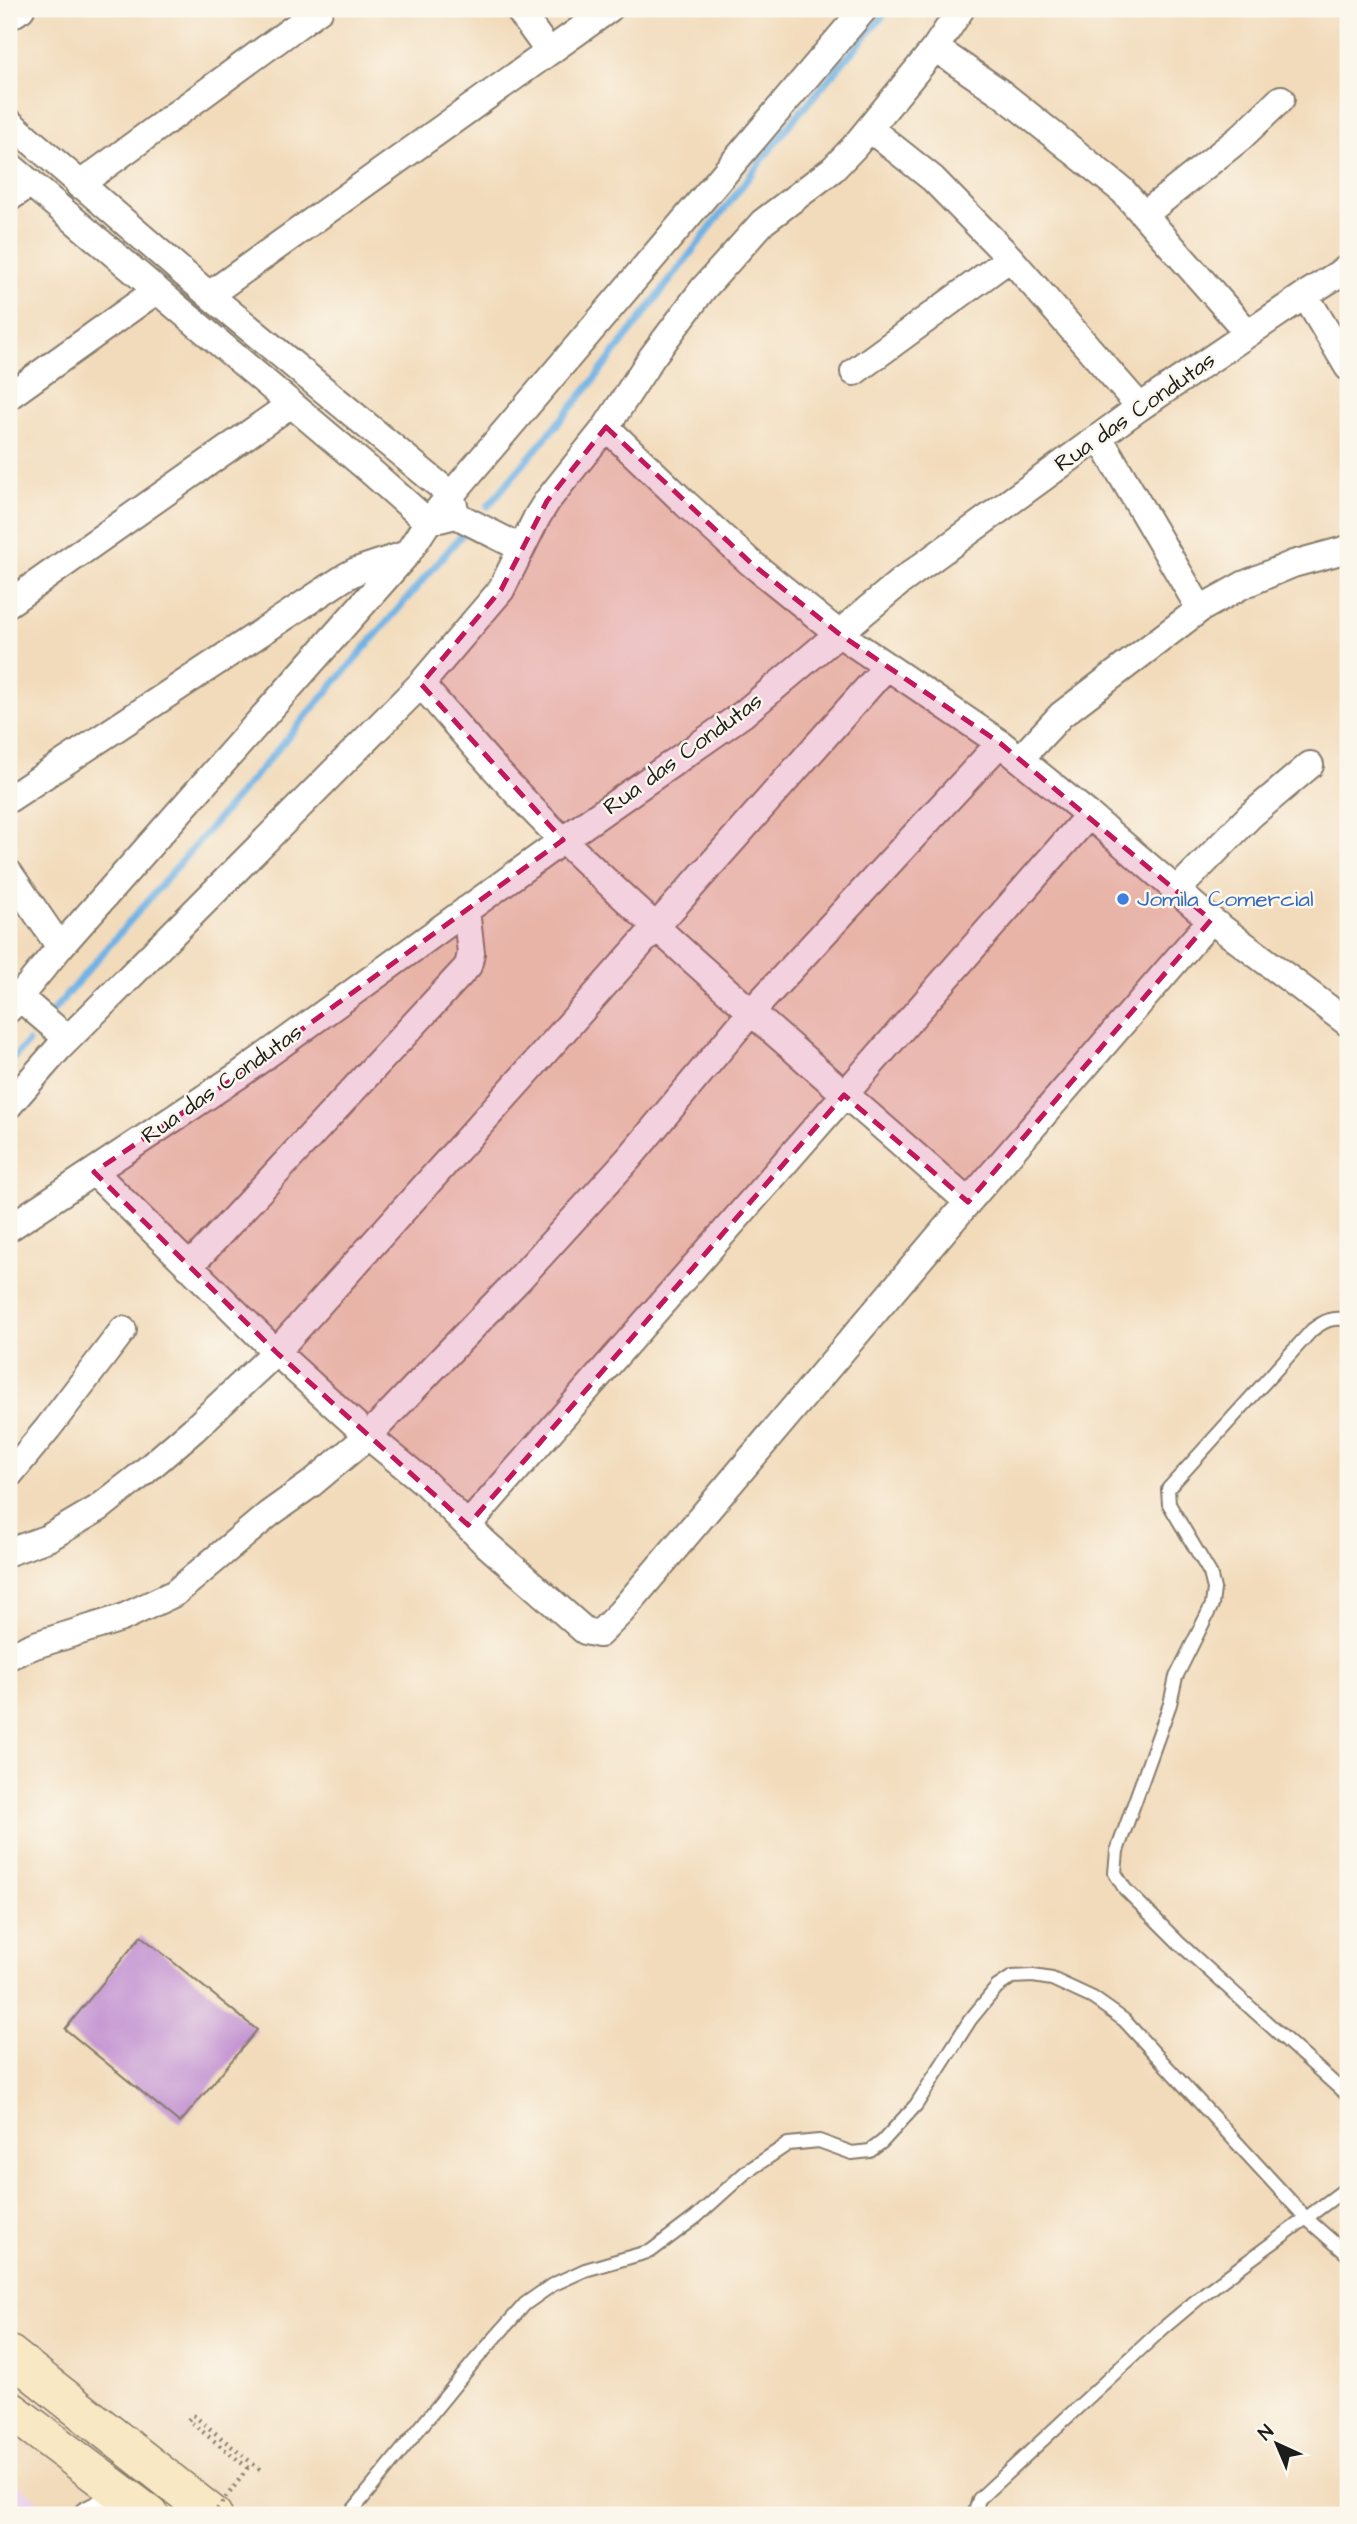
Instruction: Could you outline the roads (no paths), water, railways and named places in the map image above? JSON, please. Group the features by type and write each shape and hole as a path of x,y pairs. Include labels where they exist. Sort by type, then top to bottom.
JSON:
{"main road":[{"path":"9,2354 213,2515"},
{"path":"9,2409 137,2506"}],"street":[{"path":"9,17 21,9"},
{"path":"79,185 320,9"},
{"path":"518,9 549,52"},
{"path":"209,295 609,9"},
{"path":"68,1039 14,1003 60,947 407,554 428,522 454,505 864,9"},
{"path":"9,1105 68,1039 421,684 501,590 547,501 606,427 652,357 703,289 763,222 833,169 870,129 935,48 949,12"},
{"path":"935,48 1021,109 1123,191 1248,333"},
{"path":"1145,214 1240,138 1281,99"},
{"path":"9,122 454,505 482,528 522,548"},
{"path":"870,129 933,179 1010,258 1140,407"},
{"path":"9,165 428,522"},
{"path":"9,198 31,183"},
{"path":"854,372 1010,258"},
{"name":"Rua das Condutas","path":"9,1228 239,1075 563,840 743,714 900,582 1140,407 1348,268"},
{"path":"9,396 157,290"},
{"path":"1305,295 1348,367"},
{"path":"9,603 291,404"},
{"path":"606,427 751,563 838,633 1010,751 1211,920 1348,1023"},
{"path":"1099,437 1200,609"},
{"path":"9,1657 36,1645 122,1618 175,1593 269,1514 332,1468 368,1436 520,1278 621,1167 752,1011 1010,751 1062,715 1200,609 1243,585 1293,564 1348,549"},
{"path":"9,800 345,577 407,554"},
{"path":"9,1552 48,1538 99,1508 193,1430 276,1352 887,666"},
{"path":"421,684 563,840 844,1095 968,1202"},
{"path":"1176,891 1251,816 1310,765"},
{"path":"468,1525 1089,815"},
{"path":"9,873 60,947"},
{"path":"189,1267 468,967 471,953 466,910"},
{"path":"94,1171 276,1352 586,1630 599,1634 621,1612 1211,920"},
{"path":"9,1475 123,1330"},
{"path":"87,2515 137,2506"}],"lane":[{"path":"1348,1320 1338,1317 1329,1319 1311,1330 1168,1489 1169,1504 1210,1573 1214,1589 1212,1605 1176,1677 1170,1704 1117,1851 1115,1866 1115,1873 1125,1889 1179,1943 1348,2096"},
{"path":"349,2515 472,2364 525,2304 552,2285 585,2270 651,2251 696,2217 746,2172 788,2144 820,2141 852,2153 870,2151 882,2142 916,2105 970,2020 997,1987 1012,1977 1052,1979 1093,1998 1124,2020 1307,2219 1348,2255"},
{"path":"974,2515 979,2499 1161,2330 1205,2293 1348,2187"}],"waterway":[{"path":"488,506 590,385 788,126 889,9"},
{"path":"52,1012 466,530"},
{"path":"9,1063 28,1042"}],"place":[{"name":"Jomila Comercial","path":"1123,899"}]}
